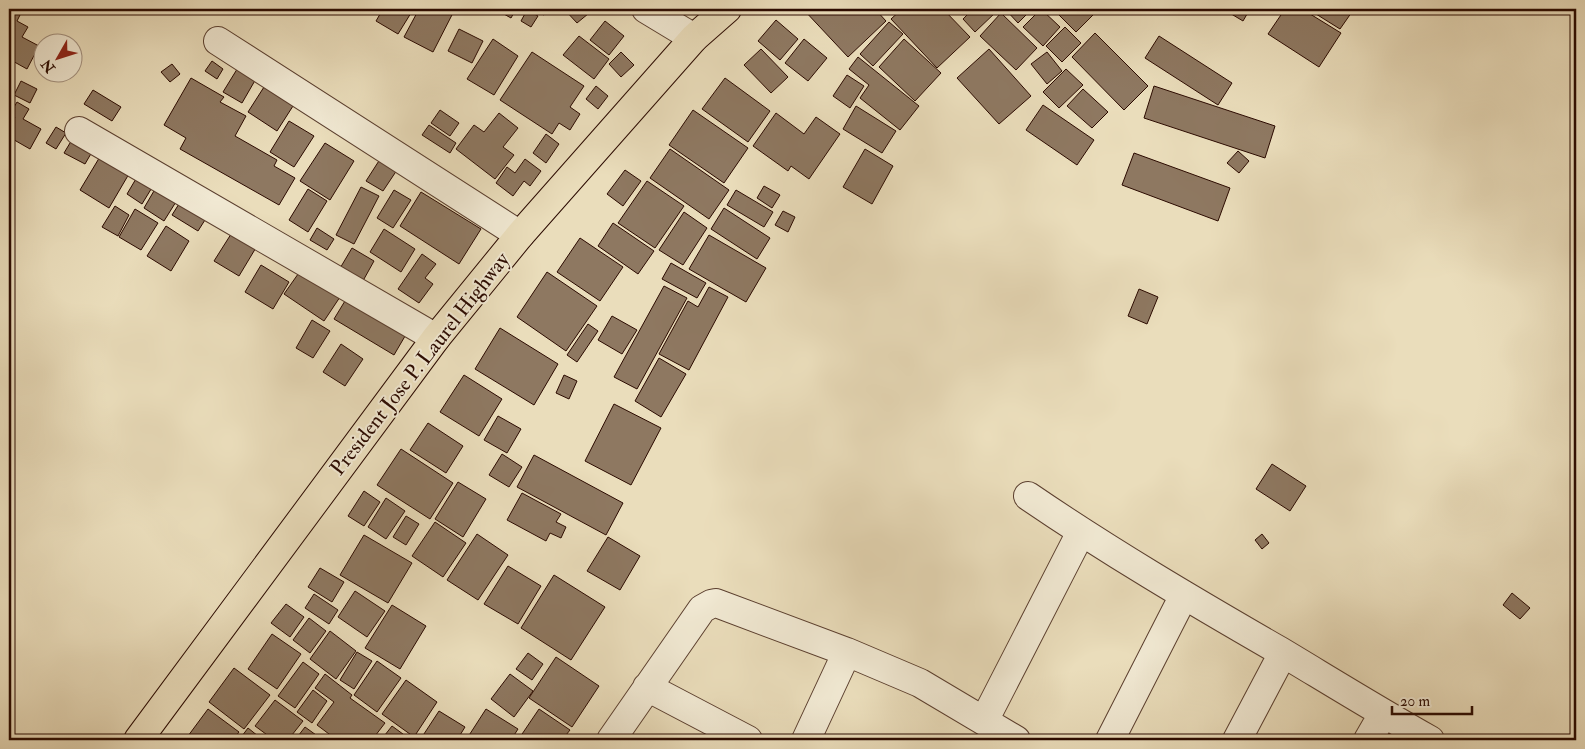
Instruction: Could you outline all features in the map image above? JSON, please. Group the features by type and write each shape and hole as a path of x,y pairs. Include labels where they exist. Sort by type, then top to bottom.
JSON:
{"highway":[{"name":"President Jose P. Laurel Highway","path":"138,740 436,338 520,235 694,38 728,9"}],"street":[{"path":"646,9 694,38"},
{"path":"218,41 520,235"},
{"path":"79,131 436,338"},
{"path":"1028,496 1080,532 1383,714 1430,740"},
{"path":"984,721 1080,532"},
{"path":"1110,740 1184,595"},
{"path":"611,740 702,609 716,603 848,652 920,684 1016,740"},
{"path":"806,740 848,652"},
{"path":"1237,740 1283,653"},
{"path":"647,687 748,740"},
{"path":"1368,740 1383,714"}],"building":[{"path":"9,9 13,9 21,13 17,21 28,27 22,37 32,42 32,59 27,69 9,59"},
{"path":"383,9 403,9 411,13 398,34 376,21"},
{"path":"419,9 455,9 433,52 404,37"},
{"path":"495,9 516,9 511,18"},
{"path":"532,9 547,9 544,15"},
{"path":"564,9 594,9 577,23"},
{"path":"803,9 875,9 886,21 848,57"},
{"path":"902,9 943,9 970,37 937,68 891,19"},
{"path":"973,9 993,9 996,12 975,32 963,19"},
{"path":"1005,9 1028,9 1030,11 1018,23"},
{"path":"1041,9 1060,27 1043,46 1023,27"},
{"path":"1053,9 1099,9 1076,32"},
{"path":"1223,9 1250,9 1243,21"},
{"path":"1285,9 1302,9 1341,33 1319,67 1268,34"},
{"path":"1308,9 1354,9 1340,29"},
{"path":"527,10 538,16 531,27 521,21"},
{"path":"1001,13 1037,48 1016,70 980,36"},
{"path":"776,20 798,39 780,60 758,41"},
{"path":"605,21 624,36 609,55 590,40"},
{"path":"889,22 903,34 873,66 860,54"},
{"path":"1065,27 1081,43 1062,62 1046,46"},
{"path":"459,29 483,41 472,63 448,51"},
{"path":"1095,33 1148,86 1124,110 1072,57"},
{"path":"579,36 609,59 594,79 563,55"},
{"path":"1159,36 1232,83 1218,105 1145,58"},
{"path":"493,39 518,56 494,95 467,79"},
{"path":"804,39 827,58 808,81 785,63"},
{"path":"904,39 941,73 915,101 879,67"},
{"path":"761,49 788,77 771,93 744,65"},
{"path":"989,49 1031,96 999,124 957,78"},
{"path":"532,52 584,86 570,107 580,114 570,130 559,123 552,134 500,100"},
{"path":"621,52 634,65 621,77 609,64"},
{"path":"1047,52 1062,71 1047,84 1031,64"},
{"path":"858,57 919,106 900,130 860,98 869,85 849,69"},
{"path":"212,61 223,69 217,79 205,71"},
{"path":"172,64 180,74 170,82 161,72"},
{"path":"239,66 257,77 242,103 223,92"},
{"path":"1066,69 1083,85 1059,108 1043,92"},
{"path":"847,75 864,86 850,108 833,96"},
{"path":"191,78 224,97 220,102 246,116 235,136 277,160 274,166 295,178 279,205 180,149 186,138 164,125"},
{"path":"725,78 770,111 748,142 702,109"},
{"path":"21,81 37,89 30,103 14,95"},
{"path":"596,86 608,96 598,109 586,99"},
{"path":"1154,86 1275,126 1265,158 1144,118"},
{"path":"264,87 293,106 277,131 248,112"},
{"path":"1083,89 1108,112 1092,128 1067,106"},
{"path":"93,90 121,107 112,121 84,104"},
{"path":"17,102 29,109 23,119 41,129 30,149 9,137 9,127 15,117 10,114"},
{"path":"1043,105 1094,140 1077,165 1026,130"},
{"path":"856,106 896,131 882,153 843,129"},
{"path":"440,110 459,123 450,136 431,123"},
{"path":"693,110 748,148 724,183 669,145"},
{"path":"499,113 518,128 503,147 514,155 495,179 456,149 474,125 484,132"},
{"path":"776,113 804,134 816,117 840,134 809,179 791,166 788,171 753,146"},
{"path":"289,121 314,136 294,167 270,152"},
{"path":"429,125 456,143 450,153 422,135"},
{"path":"56,127 66,133 56,149 46,143"},
{"path":"76,133 96,145 85,164 64,153"},
{"path":"546,134 559,144 546,163 533,153"},
{"path":"325,143 354,161 330,200 300,181"},
{"path":"670,149 729,190 709,219 650,178"},
{"path":"865,149 893,166 872,204 843,187"},
{"path":"104,150 133,167 109,208 80,190"},
{"path":"1238,151 1249,161 1239,173 1227,163"},
{"path":"384,153 401,164 383,191 366,181"},
{"path":"1134,153 1230,188 1218,221 1122,185"},
{"path":"525,159 541,171 530,186 524,181 513,196 496,183 507,167 515,173"},
{"path":"625,170 641,181 623,206 607,194"},
{"path":"140,172 156,181 142,204 127,194"},
{"path":"647,181 684,206 655,248 618,223"},
{"path":"158,184 179,197 164,221 144,208"},
{"path":"764,186 780,195 772,208 757,198"},
{"path":"361,187 379,196 354,244 336,235"},
{"path":"308,189 327,201 308,232 289,220"},
{"path":"394,190 411,200 393,228 377,218"},
{"path":"736,190 773,212 764,227 727,205"},
{"path":"421,192 481,229 459,264 400,226"},
{"path":"184,196 210,212 198,231 172,215"},
{"path":"115,206 129,215 118,236 102,227"},
{"path":"724,208 770,238 757,259 711,229"},
{"path":"135,209 158,223 141,250 119,237"},
{"path":"783,211 795,217 788,232 775,225"},
{"path":"684,212 707,228 683,265 659,250"},
{"path":"613,223 654,251 638,274 598,246"},
{"path":"166,226 189,241 171,271 147,256"},
{"path":"317,228 334,239 327,250 310,240"},
{"path":"384,229 415,249 401,272 370,252"},
{"path":"233,231 257,246 239,276 214,261"},
{"path":"709,235 766,268 746,302 689,269"},
{"path":"580,238 623,267 600,301 557,272"},
{"path":"352,248 374,261 359,288 336,275"},
{"path":"422,254 436,264 425,278 433,284 419,303 398,289"},
{"path":"671,263 706,283 697,298 662,279"},
{"path":"261,265 289,282 273,309 245,292"},
{"path":"303,267 342,294 324,321 284,294"},
{"path":"547,272 597,306 566,351 517,317"},
{"path":"664,286 687,298 637,389 614,377"},
{"path":"709,287 728,297 689,370 659,354 688,301 698,307"},
{"path":"1139,289 1158,297 1147,324 1128,316"},
{"path":"348,296 408,331 394,355 334,319"},
{"path":"612,316 637,330 622,354 598,340"},
{"path":"312,320 330,331 313,358 296,348"},
{"path":"588,324 598,331 577,362 567,355"},
{"path":"500,328 558,364 534,405 475,369"},
{"path":"341,344 363,359 345,386 323,372"},
{"path":"659,358 686,374 661,417 635,401"},
{"path":"464,375 502,399 479,436 440,412"},
{"path":"564,375 577,381 569,399 556,393"},
{"path":"614,404 661,428 631,485 585,461"},
{"path":"498,416 521,429 507,453 484,440"},
{"path":"428,423 463,446 446,473 410,450"},
{"path":"401,449 453,483 430,519 377,485"},
{"path":"502,454 522,467 509,487 489,475"},
{"path":"534,455 623,503 606,535 517,487"},
{"path":"1272,464 1306,486 1290,511 1256,489"},
{"path":"458,482 486,499 463,537 435,519"},
{"path":"364,491 380,502 364,526 348,516"},
{"path":"522,493 561,514 556,522 566,527 561,538 550,533 546,541 507,520"},
{"path":"386,498 405,511 386,539 368,527"},
{"path":"406,516 419,524 406,545 393,537"},
{"path":"435,522 466,543 443,577 412,556"},
{"path":"477,534 508,555 478,600 447,580"},
{"path":"1262,534 1269,543 1262,549 1255,540"},
{"path":"364,535 412,563 388,603 340,575"},
{"path":"608,537 640,556 620,590 587,571"},
{"path":"508,566 541,586 518,624 484,604"},
{"path":"320,568 344,582 332,602 308,587"},
{"path":"554,575 605,607 571,660 521,628"},
{"path":"355,591 385,611 367,637 338,617"},
{"path":"1512,593 1530,608 1520,619 1503,605"},
{"path":"314,594 338,610 329,624 305,608"},
{"path":"286,604 304,617 290,637 271,623"},
{"path":"392,605 426,626 400,669 365,648"},
{"path":"309,618 326,631 310,653 293,640"},
{"path":"330,631 356,651 336,679 310,659"},
{"path":"272,634 301,654 277,689 248,669"},
{"path":"357,652 372,661 354,689 340,680"},
{"path":"528,653 543,664 532,680 516,669"},
{"path":"556,657 599,686 572,727 529,698"},
{"path":"377,661 401,678 377,712 354,695"},
{"path":"303,662 319,674 295,708 278,696"},
{"path":"234,668 270,695 244,729 209,702"},
{"path":"325,674 352,695 350,698 385,723 372,740 337,740 317,725 334,702 315,688"},
{"path":"510,674 533,691 514,717 491,699"},
{"path":"406,680 437,702 414,737 382,714"},
{"path":"313,690 327,701 312,723 297,712"},
{"path":"275,700 303,721 288,740 274,740 255,726"},
{"path":"208,709 239,732 233,740 194,740 188,736"},
{"path":"486,709 518,729 511,740 466,740"},
{"path":"539,709 570,730 562,740 518,740"},
{"path":"439,711 465,727 457,740 420,740"},
{"path":"392,726 407,737 405,740 381,740"},
{"path":"305,727 323,740 295,740"},
{"path":"248,728 263,740 239,740"}]}
